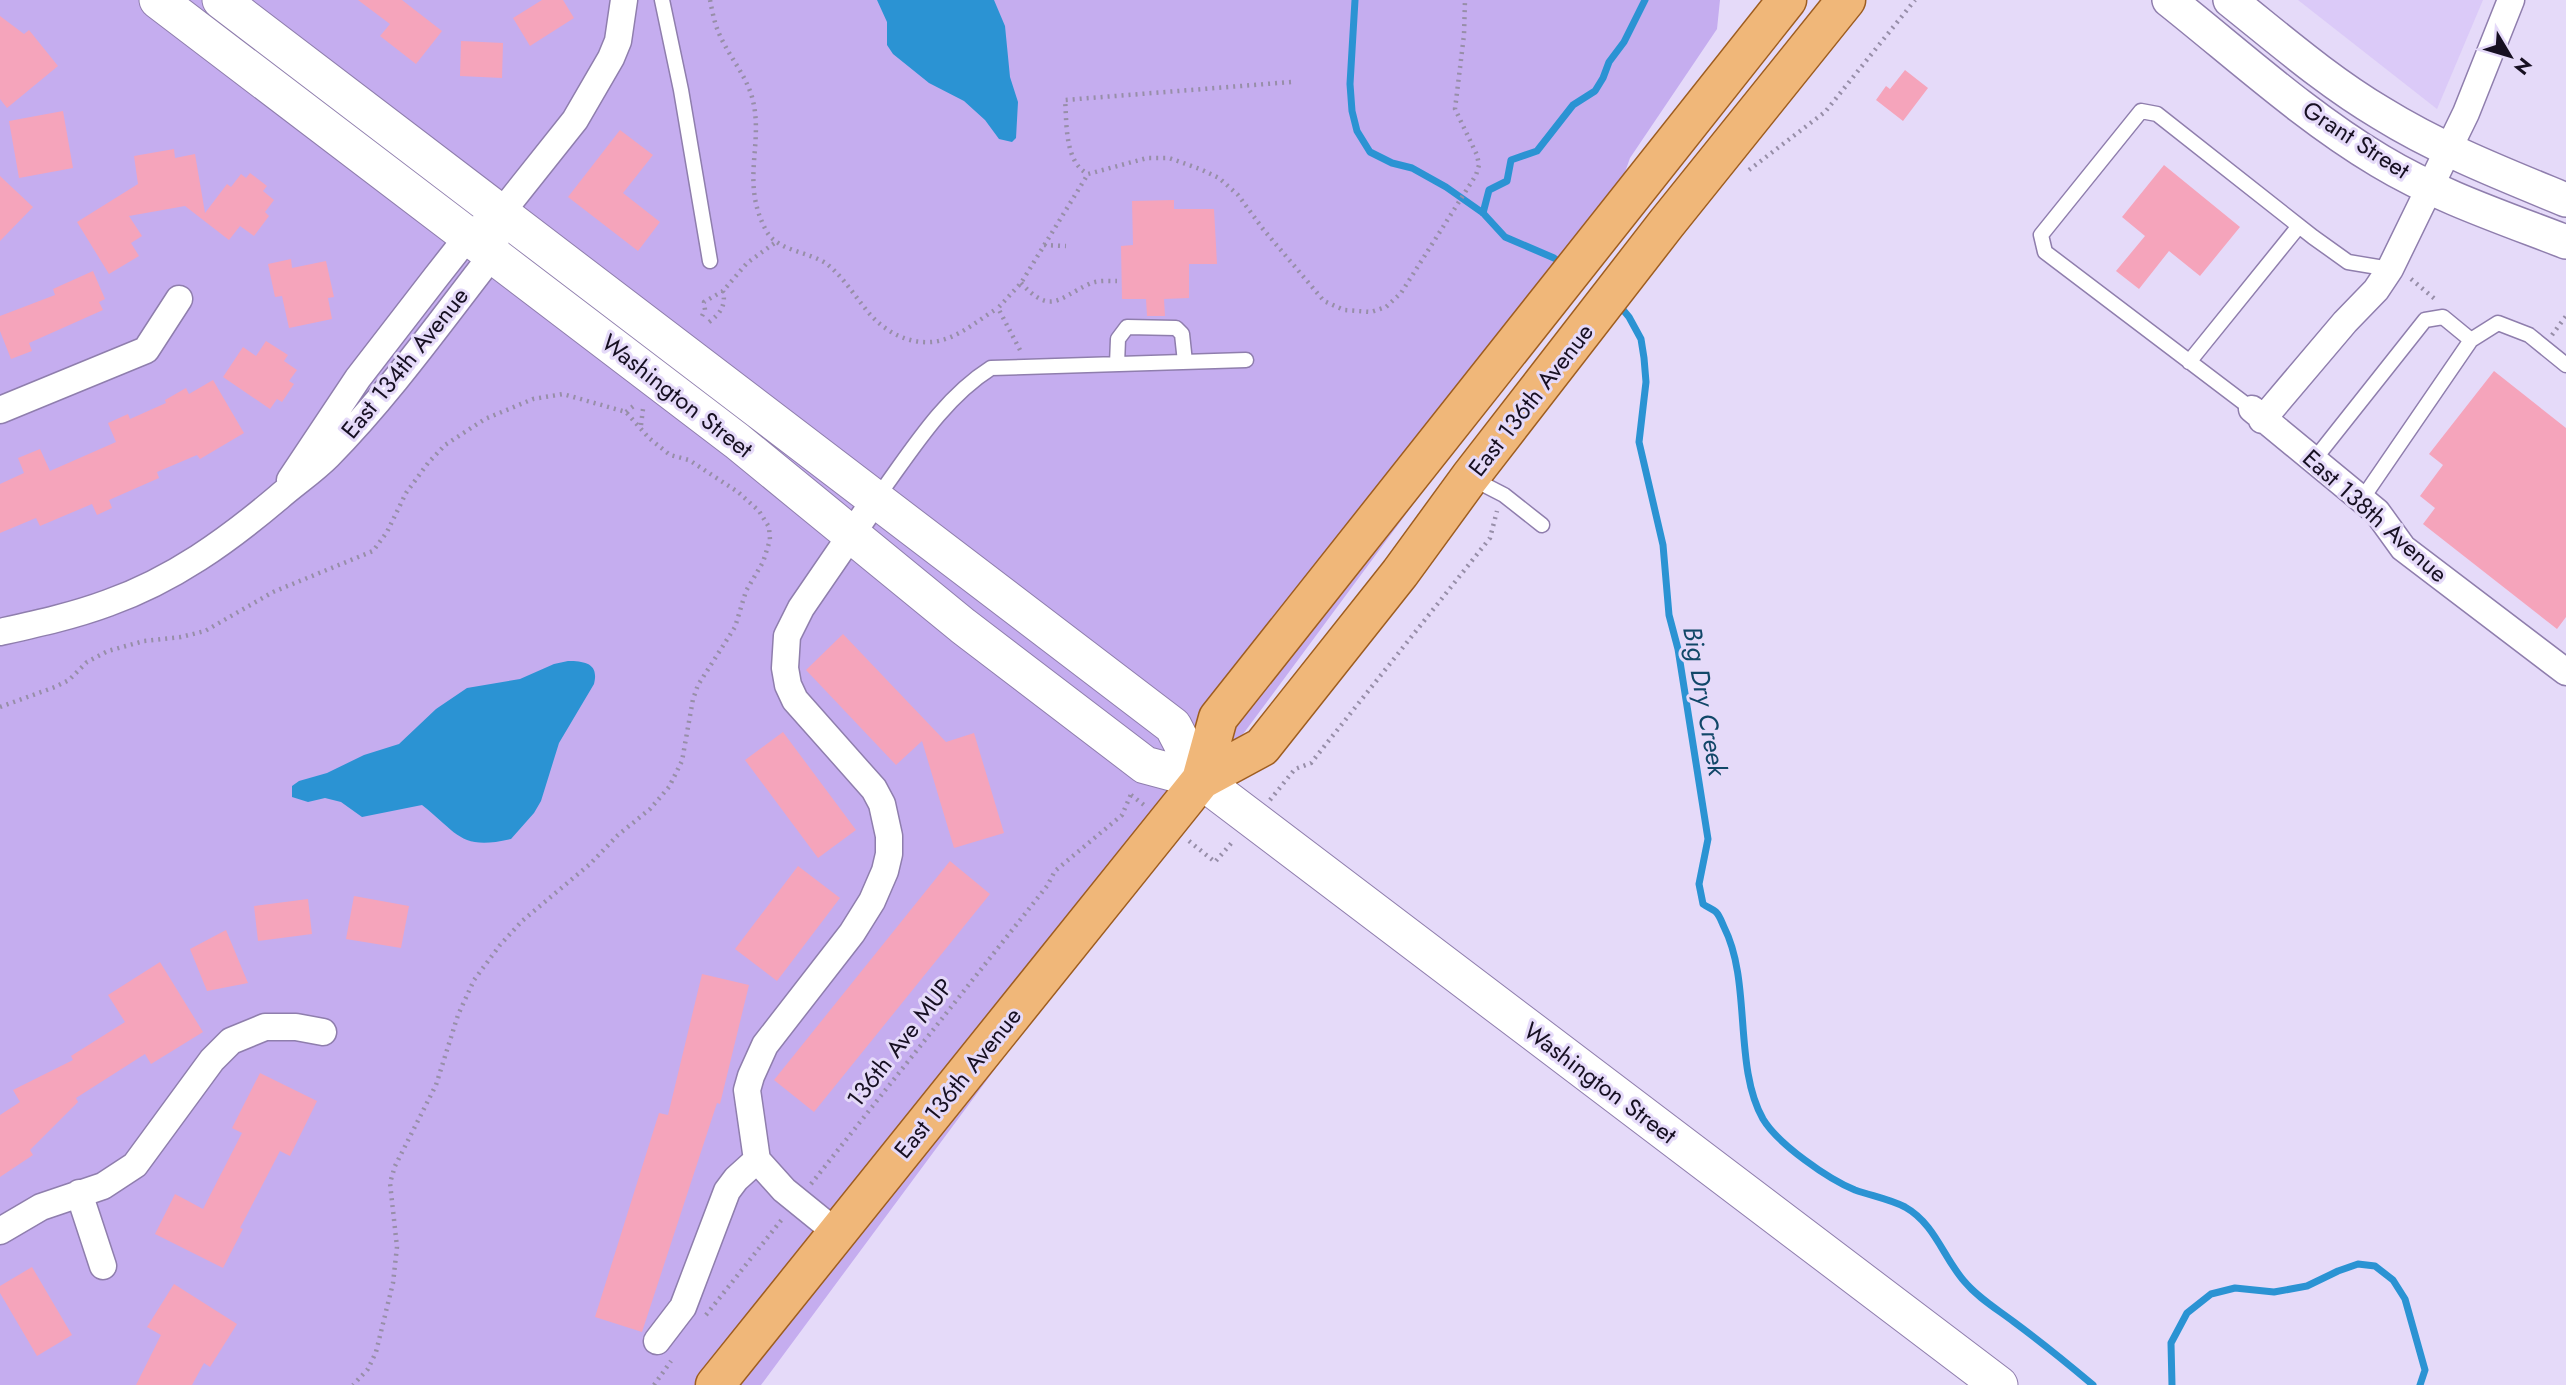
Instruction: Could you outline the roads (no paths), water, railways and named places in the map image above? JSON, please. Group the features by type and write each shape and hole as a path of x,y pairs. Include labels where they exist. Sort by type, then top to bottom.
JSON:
{"main road":[{"name":"Washington Street","path":"158,0 737,441 963,626 1145,765 1201,780 1999,1385"},
{"name":"Washington Street","path":"220,0 1173,726 1201,780"},
{"name":"East 136th Avenue","path":"1201,780 1218,718 1787,0"},
{"name":"East 136th Avenue","path":"715,1385 1201,780 1262,747 1666,224 1846,0"}],"street":[{"name":"East 134th Avenue","path":"0,632 110,603 175,573 214,550 281,494 306,452 358,378 481,245 501,213 575,120 601,78 618,41 624,0"},
{"name":"Grant Street","path":"2169,0 2329,127 2381,162 2430,187 2566,242"},
{"name":"Grant Street","path":"2230,0 2349,93 2403,126 2482,166 2566,200"},
{"path":"2257,415 2376,290 2390,269 2466,113 2511,0"},
{"path":"0,410 146,350 178,299"},
{"name":"East 138th Avenue","path":"2257,415 2377,512 2403,548 2566,671"},
{"path":"837,1233 775,1182 757,1160 747,1090 757,1059 779,1025 862,918 880,885 889,854 887,820 874,789 809,719 795,700 785,668 784,651 801,608 875,500"},
{"path":"0,1231 41,1207 117,1179 135,1165 212,1060 231,1041 265,1027 296,1027 323,1032"},
{"path":"668,1347 727,1191 757,1160"},
{"path":"79,1194 103,1266"}],"lane":[{"path":"662,0 681,90 710,261"},
{"path":"2257,415 2045,252 2040,235 2141,111 2157,114 2348,262 2390,269"},
{"path":"2189,362 2299,226"},
{"path":"2314,460 2425,320 2443,317 2470,340"},
{"path":"2362,499 2470,340 2498,323 2529,335 2566,365"},
{"path":"1117,364 1118,338 1127,327 1176,328 1182,334 1185,362"},
{"path":"875,500 926,431 972,380 991,368 1247,360"},
{"path":"1470,477 1504,495 1542,526"}],"water":[{"path":"877,0 994,0 1005,26 1010,77 1018,102 1016,138 1012,142 999,139 985,120 964,101 929,83 893,54 887,45 887,22"},
{"path":"568,661 590,665 595,672 594,684 559,743 541,801 511,839 481,843 470,841 453,831 422,805 362,817 341,802 325,798 308,802 292,797 292,786 299,781 327,773 364,755 399,744 436,709 467,688 520,679 554,664"}],"waterway":[{"name":"Big Dry Creek","path":"1355,0 1350,84 1352,111 1357,131 1370,152 1392,163 1412,168 1446,187 1483,213 1505,237 1564,265"},
{"path":"1483,213 1489,190 1507,181 1511,160 1537,151 1573,105 1595,91 1645,0"},
{"name":"Big Dry Creek","path":"1619,305 1641,339 1644,358 1646,382 1639,442 1663,545 1669,615 1678,649 1708,839 1699,884 1703,904 1719,915 1732,949 1738,973 1748,1074 1763,1119 1792,1150 1831,1178 1855,1190 1899,1204 1915,1214 1924,1222 1957,1272 1975,1293 2093,1385"},
{"name":"Big Dry Creek","path":"2172,1385 2171,1343 2187,1313 2211,1294 2235,1288 2274,1292 2307,1286 2358,1264 2375,1266 2393,1280 2405,1299 2425,1370 2420,1385"}]}
